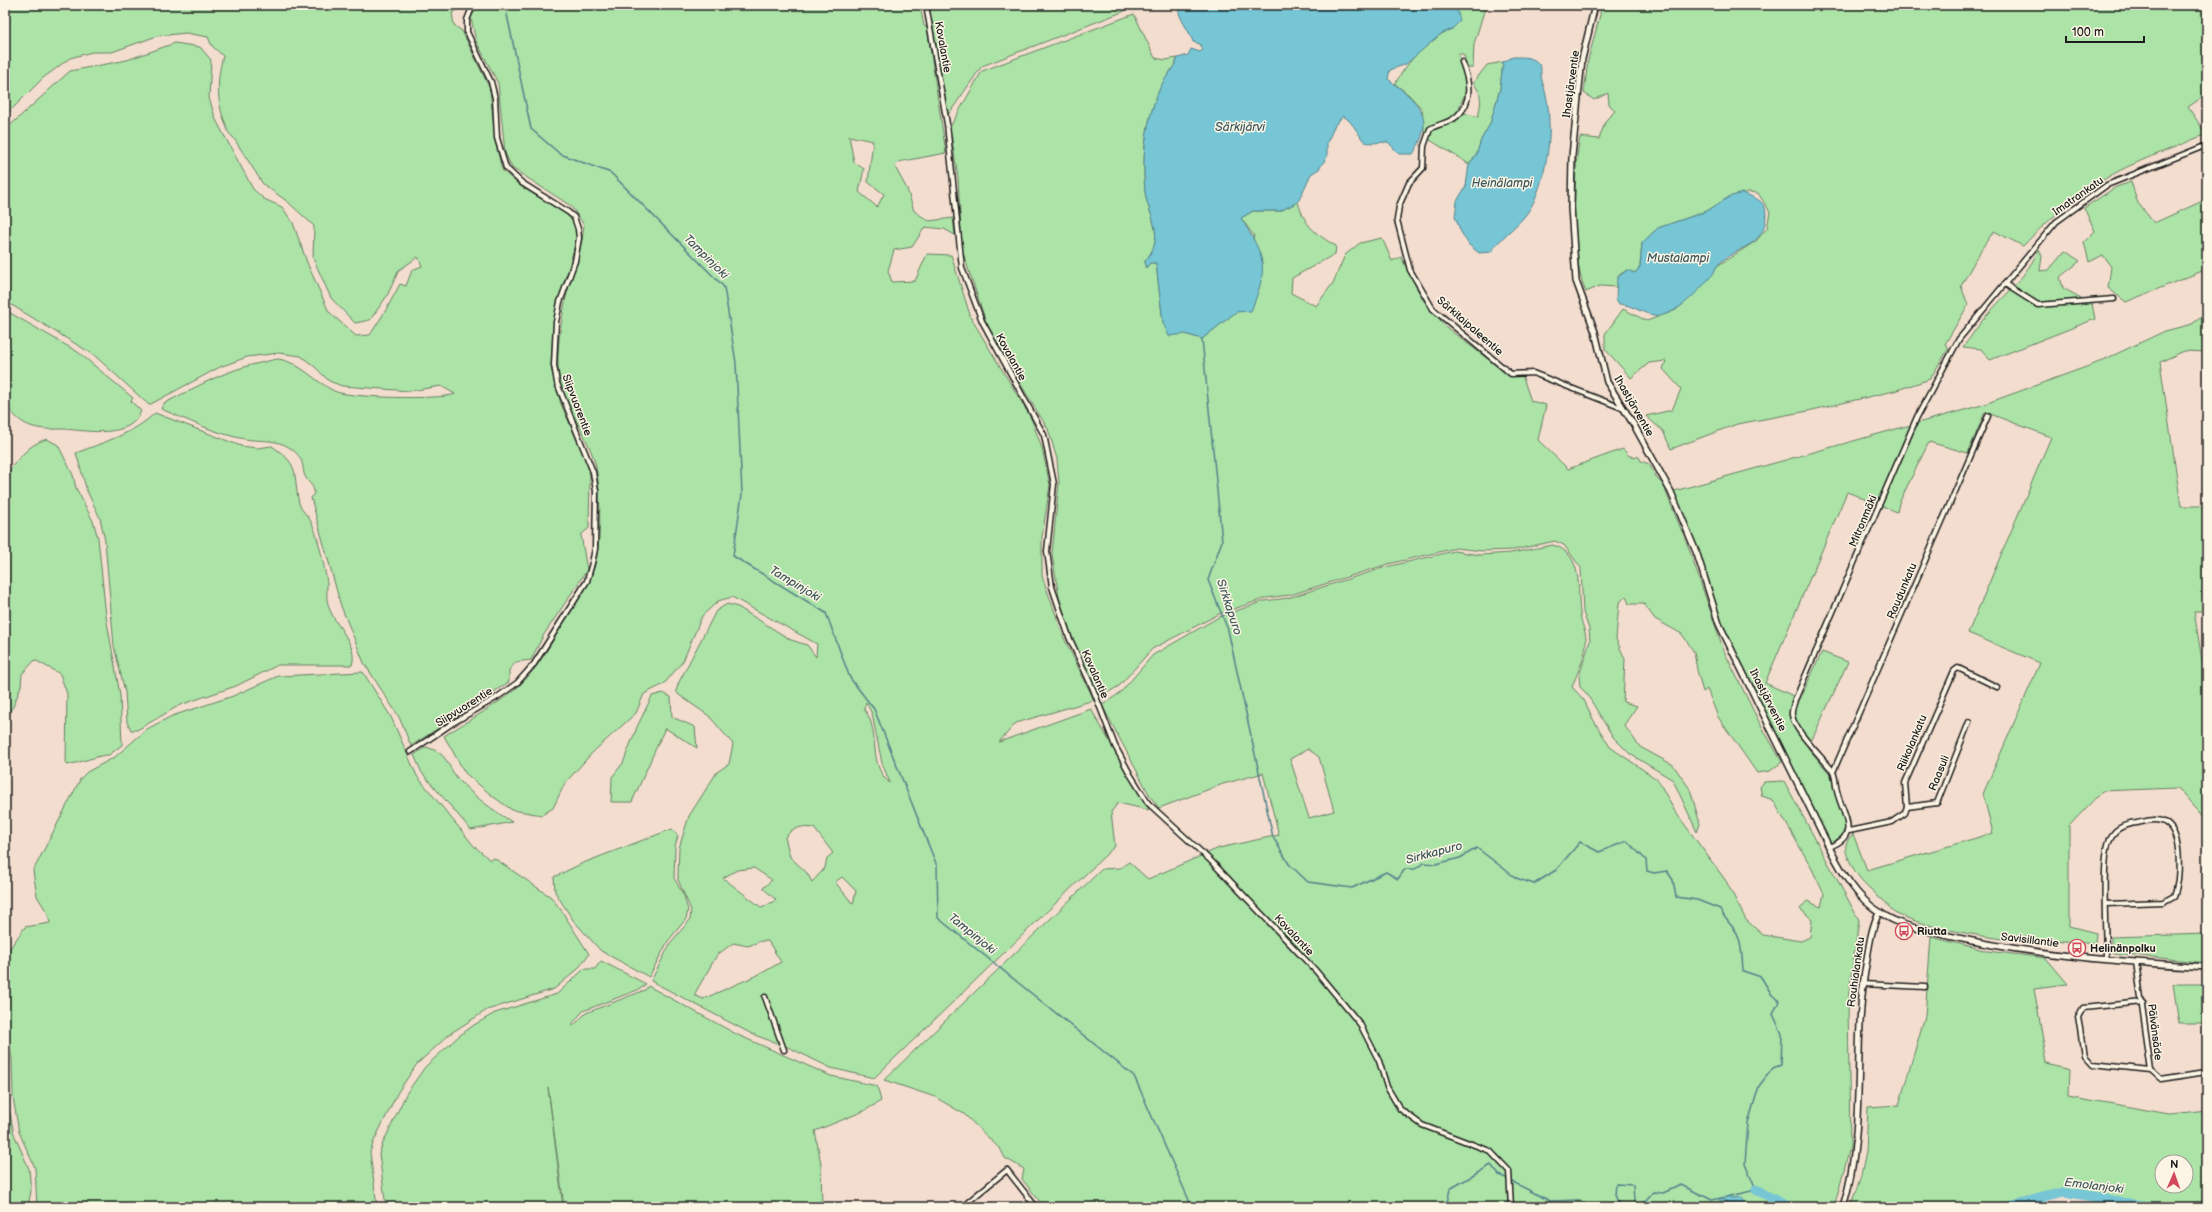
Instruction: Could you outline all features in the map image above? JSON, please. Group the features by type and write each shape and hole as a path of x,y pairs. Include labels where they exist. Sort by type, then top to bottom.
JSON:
{"street":[{"name":"Siipvuorentie","path":"410,752 451,724 496,698 517,683 534,664 586,582 595,548 596,491 593,472 557,383 554,365 556,322 560,302 575,261 579,238 578,229 574,217 522,183 506,168 498,138 495,98 492,82 467,32 467,20 474,5"},
{"name":"Kovalantie","path":"926,5 947,124 962,268 982,322 1044,435 1054,484 1047,551 1052,587 1069,637 1093,689 1115,746 1130,774 1148,802 1211,860 1316,971 1360,1024 1379,1061 1387,1087 1400,1109 1422,1124 1490,1151 1509,1171 1511,1207"},
{"name":"Ihastjärventie","path":"1595,5 1582,59 1572,156 1572,215 1576,281 1595,332 1607,382 1622,408 1634,424 1671,492 1697,554 1719,624 1829,847"},
{"name":"Särkitaipaleentie","path":"1462,62 1469,81 1469,92 1464,105 1456,117 1430,129 1424,146 1423,168 1409,183 1399,206 1397,220 1410,270 1433,308 1511,374 1533,373 1622,408"},
{"name":"Imatrankatu","path":"2005,284 2056,222 2107,186 2207,144"},
{"path":"2005,284 2038,305 2114,299"},
{"name":"Mitronmäki","path":"1833,772 1798,728 1792,715 1795,700 1917,417 1959,339 2005,284"},
{"name":"Raudunkatu","path":"1833,772 1988,416"},
{"name":"Riikolankatu","path":"1908,807 1905,783 1954,671 1958,668 1997,686"},
{"name":"Raasuli","path":"1908,807 1937,803 1969,722"},
{"path":"1833,772 1837,792 1848,823 1849,831"},
{"path":"1879,912 1849,883 1829,847 1843,839 1849,831 1892,822 1905,813 1908,807"},
{"path":"2106,904 2163,902 2174,896 2177,888 2179,850 2175,836 2167,824 2157,820 2129,824 2116,830 2109,839 2106,851 2106,904 2106,958"},
{"name":"Savisillantie","path":"1879,912 1916,928 1985,944 2136,962 2207,967"},
{"name":"Rouhialankatu","path":"1842,1207 1853,1163 1858,1130 1858,1028 1863,984 1872,933 1879,912"},
{"name":"Päivänsäde","path":"2136,962 2143,1002 2151,1070 2161,1079 2206,1072"},
{"path":"1863,984 1925,987"},
{"path":"765,997 784,1050"},
{"path":"2143,1002 2084,1008 2078,1017 2084,1055 2092,1064 2151,1070"},
{"path":"962,1207 1007,1170 1036,1207"}],"green space":[{"path":"5,5 465,5 452,13 454,25 462,31 490,89 495,140 502,170 520,186 568,215 576,228 577,238 554,319 551,368 561,404 587,463 590,475 589,528 581,535 587,570 543,636 531,660 516,662 509,670 509,682 411,746 399,717 364,663 341,606 311,498 314,493 313,488 307,480 302,462 298,455 283,444 271,441 245,439 223,434 161,409 163,404 224,374 250,365 277,359 294,364 327,387 342,393 374,397 414,398 455,394 441,386 410,391 342,386 329,381 301,356 279,353 247,357 220,367 149,405 94,355 5,301 5,130 70,71 127,60 175,43 200,47 211,60 209,98 216,120 253,189 264,199 282,207 293,223 308,265 329,312 356,336 370,335 400,284 406,286 412,270 422,266 418,257 399,270 387,296 370,320 355,323 331,298 313,258 314,226 288,202 263,184 233,137 228,132 220,106 218,89 223,56 212,46 208,37 186,33 157,36 112,52 92,52 70,58 43,78 5,116"},
{"path":"478,5 866,5 868,8 873,5 920,5 924,26 927,27 946,153 898,162 895,167 907,189 914,211 929,221 953,218 955,235 944,229 925,227 912,247 894,250 888,271 892,282 915,281 927,254 951,255 971,318 1031,418 1042,448 1050,485 1042,537 1042,576 1064,638 1094,700 1016,723 999,742 1091,709 1149,810 1118,803 1111,812 1115,846 874,1078 831,1068 790,1048 752,1034 651,981 671,942 690,920 691,910 678,880 679,848 689,816 717,772 729,764 733,744 709,716 679,695 676,691 679,682 716,611 727,604 738,607 791,640 807,645 816,657 817,644 732,597 718,601 702,616 683,661 664,684 644,694 636,713 593,752 565,783 553,808 542,815 512,810 495,798 465,773 444,736 484,712 512,692 533,670 585,589 597,558 600,516 595,463 591,451 567,402 559,377 558,364 559,337 564,306 580,250 584,225 571,206 512,168 505,153 498,83 476,41 471,18","holes":["849,136 873,141 868,182 884,194 877,207 859,192 864,169 854,162","866,702 872,714 882,763 890,783 884,777 877,762 874,736 869,717 864,709","801,827 814,828 833,853 827,858 825,868 812,882 807,873 790,857 785,837 792,830","754,868 772,880 763,888 776,900 762,908 723,878 737,870","842,877 856,891 853,904 835,882","761,941 768,941 781,962 762,973 703,999 694,995 717,955 733,943 748,946"]},
{"path":"929,5 1127,5 1125,11 982,66 948,115"},
{"path":"1456,5 1486,5 1474,44 1473,68 1467,68 1464,55 1459,53 1466,89 1459,107 1464,113 1478,117 1480,95 1473,83 1487,65 1503,62 1500,89 1490,124 1481,140 1476,156 1469,164 1430,140 1424,130 1422,109 1408,94 1395,84 1412,59 1426,45 1443,33 1452,29 1456,13"},
{"path":"1601,5 2207,5 2207,94 2188,107 2206,134 2113,174 2071,202 2023,246 1994,231 1982,248 1961,286 1968,305 1945,344 1949,348 1930,379 1894,391 1808,411 1737,424 1671,449 1663,431 1646,416 1672,410 1681,389 1663,369 1666,361 1649,363 1631,378 1605,349 1605,334 1623,309 1647,321 1676,310 1704,283 1717,266 1756,241 1767,228 1770,212 1758,193 1749,192 1729,197 1707,211 1658,228 1642,243 1640,267 1635,273 1627,270 1619,275 1617,287 1600,286 1586,292 1581,278 1578,260 1575,216 1576,171 1580,137 1599,139 1606,120 1615,111 1609,104 1608,93 1594,100 1584,93 1588,60 1600,15"},
{"path":"1134,14 1155,58 1165,60 1178,58 1157,95 1148,125 1144,155 1145,194 1154,223 1156,238 1151,253 1145,261 1146,267 1150,263 1156,263 1163,323 1185,334 1202,339 1236,312 1254,236 1241,218 1253,211 1280,211 1298,202 1304,218 1312,229 1336,246 1335,254 1292,278 1291,293 1316,306 1333,283 1345,255 1360,243 1382,238 1392,261 1401,257 1423,300 1446,327 1510,376 1522,375 1531,401 1546,405 1538,440 1568,469 1623,449 1629,456 1639,457 1641,461 1649,464 1658,480 1664,484 1688,546 1724,651 1758,720 1782,762 1770,771 1757,773 1718,717 1707,689 1703,692 1694,652 1682,634 1655,619 1644,604 1629,604 1626,596 1619,603 1616,639 1625,659 1623,702 1637,706 1624,725 1640,747 1673,765 1690,789 1700,824 1697,832 1673,780 1630,754 1613,737 1587,694 1580,687 1579,676 1590,641 1589,629 1583,612 1581,568 1564,545 1555,541 1514,550 1483,551 1456,548 1388,564 1290,595 1266,598 1219,614 1152,649 1119,686 1100,697 1073,641 1059,597 1052,554 1059,483 1057,459 1048,429 1015,375 986,322 962,250 958,178 950,127 982,71"},
{"path":"2131,182 2138,203 2154,223 2207,199 2207,269 2126,302 2108,288 2111,267 2103,255 2089,262 2084,242 2095,231 2084,208 2116,187"},
{"path":"2039,249 2042,256 2040,271 2049,270 2065,251 2080,261 2060,277 2063,288 2092,304 2095,319 1990,360 1981,349 1963,347 1984,319 2022,276"},
{"path":"5,310 78,352 133,398 131,401 141,411 136,420 119,430 97,432 65,429 41,429 25,424 5,405"},
{"path":"2207,313 2207,352 2184,351 2160,362 2181,506 2201,506 2207,520 2207,611 2194,611 2207,691 2207,822 2177,788 2102,791 2069,826 2069,926 2096,933 2095,944 2013,936 2011,940 1950,930 1917,922 1904,917 1893,911 1861,879 1849,859 1846,852 1846,845 1853,834 1867,870 1993,833 1983,794 2040,663 1968,633 2051,437 1985,412 1968,453 1929,442 1899,503 1897,512 1847,492 1765,683 1800,699 1822,652 1848,662 1808,748 1830,774 1848,823 1847,835 1829,847 1719,624 1697,554 1671,492 1982,405 2097,363 2165,331 2192,324"},
{"path":"155,413 241,446 257,448 272,446 288,459 294,471 300,506 311,521 319,544 327,583 328,604 352,650 352,665 278,665 236,686 180,705 137,730 131,730 127,722 125,692 114,646 105,541 100,518 87,491 76,453 128,432"},
{"path":"47,439 58,445 73,475 76,488 93,521 98,538 106,616 120,695 122,745 109,755 66,765 67,694 60,674 35,660 22,674 21,686 13,707 5,717 5,477 18,459 28,449 40,441"},
{"path":"1553,545 1563,550 1570,556 1577,573 1580,613 1586,639 1582,660 1572,687 1584,700 1594,721 1610,747 1658,780 1674,810 1726,881 1746,920 1763,935 1801,941 1810,937 1812,919 1800,909 1807,901 1821,907 1824,894 1810,865 1773,800 1762,796 1760,787 1764,782 1784,781 1859,920 1848,999 1850,1147 1834,1207 1745,1207 1747,1205 1727,1201 1724,1207 1044,1207 1022,1179 1024,1169 1005,1158 1001,1150 964,1114 935,1097 884,1080 1102,869 1120,868 1129,862 1148,879 1219,848 1279,835 1263,773 1223,784 1159,808 1150,796 1102,705 1120,693 1153,655 1219,617 1264,601 1288,598 1386,567 1454,551 1480,555 1511,553","holes":["1308,749 1319,757 1334,811 1309,818 1290,759"]},
{"path":"363,672 391,717 417,776 474,846 490,860 494,858 551,897 589,954 577,970 554,989 487,1010 451,1033 417,1064 398,1092 370,1152 377,1207 37,1207 35,1168 19,1132 13,1097 12,1059 5,1024 5,955 25,927 50,923 48,914 37,896 33,871 81,778 87,772 115,757 147,729 172,716 233,696 278,676"},
{"path":"663,693 671,697 672,717 695,727 697,748 665,728 632,802 611,802 612,777 623,763 637,727 652,696"},
{"path":"426,747 443,756 458,779 470,791 491,808 512,822 471,830 422,773 414,755"},
{"path":"672,829 678,836 675,846 674,878 684,896 688,910 686,919 668,941 649,977 601,951 573,920 555,892 554,877 583,863"},
{"path":"2207,934 2207,963 2114,953 2111,949 2111,937"},
{"path":"1931,937 1988,951 2046,958 2068,984 2034,988 2047,1063 2069,1069 2068,1096 2169,1114 2207,1110 2207,1207 2156,1207 2062,1192 2005,1207 1850,1207 1861,1176 1866,1152 1868,1107 1899,1105 1925,1016"},
{"path":"601,961 646,984 640,989 583,1011 573,1023 573,1026 586,1013 645,990 648,986 738,1035 831,1076 877,1086 881,1101 864,1111 815,1131 821,1164 822,1207 564,1207 548,1087 563,1207 386,1207 379,1154 406,1094 425,1067 459,1036 474,1025 495,1013 557,994 584,969 595,969"},
{"path":"2173,984 2207,984 2207,1023 2179,1023"},
{"path":"10,1113 14,1134 29,1169 31,1191 28,1207 5,1207 5,1116"}],"water":[{"name":"Särkijärvi","path":"1178,5 1456,5 1460,21 1452,29 1441,34 1406,64 1390,70 1388,79 1408,95 1421,111 1424,120 1420,141 1413,154 1399,154 1388,142 1365,142 1351,122 1343,116 1335,125 1327,143 1327,157 1319,169 1311,174 1298,202 1280,211 1253,211 1241,218 1256,244 1262,263 1261,283 1257,296 1251,311 1236,312 1202,339 1185,334 1169,336 1163,323 1156,263 1150,263 1146,268 1145,261 1151,253 1156,238 1154,223 1146,198 1144,181 1145,145 1151,114 1161,86 1178,58 1188,55 1191,49 1200,52 1203,50 1200,44 1193,42 1182,20 1178,10"},
{"name":"Heinälampi","path":"1513,57 1533,59 1541,68 1541,77 1547,99 1549,116 1548,146 1544,173 1530,209 1524,217 1491,252 1479,253 1469,245 1461,232 1455,217 1457,201 1466,186 1469,164 1476,156 1481,140 1490,124 1500,89 1503,62"},
{"name":"Mustalampi","path":"1742,193 1758,200 1764,205 1766,214 1765,225 1761,234 1755,240 1724,259 1717,266 1714,273 1696,292 1683,304 1669,313 1662,315 1651,315 1630,306 1619,304 1616,299 1617,278 1627,270 1635,273 1640,267 1642,243 1658,228 1707,211 1729,197"},
{"path":"1730,1196 1731,1198 1741,1197 1747,1206 1734,1207 1730,1202 1726,1207 1724,1207 1726,1201 1720,1201 1719,1199"}],"waterway":[{"name":"Tampinjoki","path":"505,5 531,129 560,154 611,173 724,287 736,363 742,494 733,556 826,613 850,678 874,709 937,866 938,918 1134,1076 1192,1207"},
{"name":"Sirkkapuro","path":"1202,339 1222,541 1208,580 1228,630 1273,837 1289,864 1308,882 1352,888 1386,872 1398,879 1405,869 1415,869 1424,863 1436,864 1460,858 1477,848 1516,878 1534,884 1556,870 1580,842 1599,852 1627,841 1646,860 1647,871 1654,873 1667,871 1673,880 1676,897 1697,900 1720,909 1735,930 1739,940 1743,971 1761,977 1772,995 1779,1001 1773,1014 1782,1034 1781,1065 1773,1068 1759,1086 1748,1123 1745,1164 1756,1190 1712,1200 1681,1185 1663,1193 1653,1192 1641,1206 1634,1201 1633,1185 1616,1184 1615,1195 1620,1207"},
{"path":"1446,1207 1450,1189 1491,1165 1499,1175 1508,1179"},
{"path":"1511,1181 1550,1201 1580,1200 1589,1207"},
{"path":"1756,1190 1790,1207"},
{"name":"Emolanjoki","path":"2005,1207 2062,1192 2157,1207"}],"place":[{"name":"Riutta","path":"1904,931"},
{"name":"Helinänpolku","path":"2077,948"}]}
